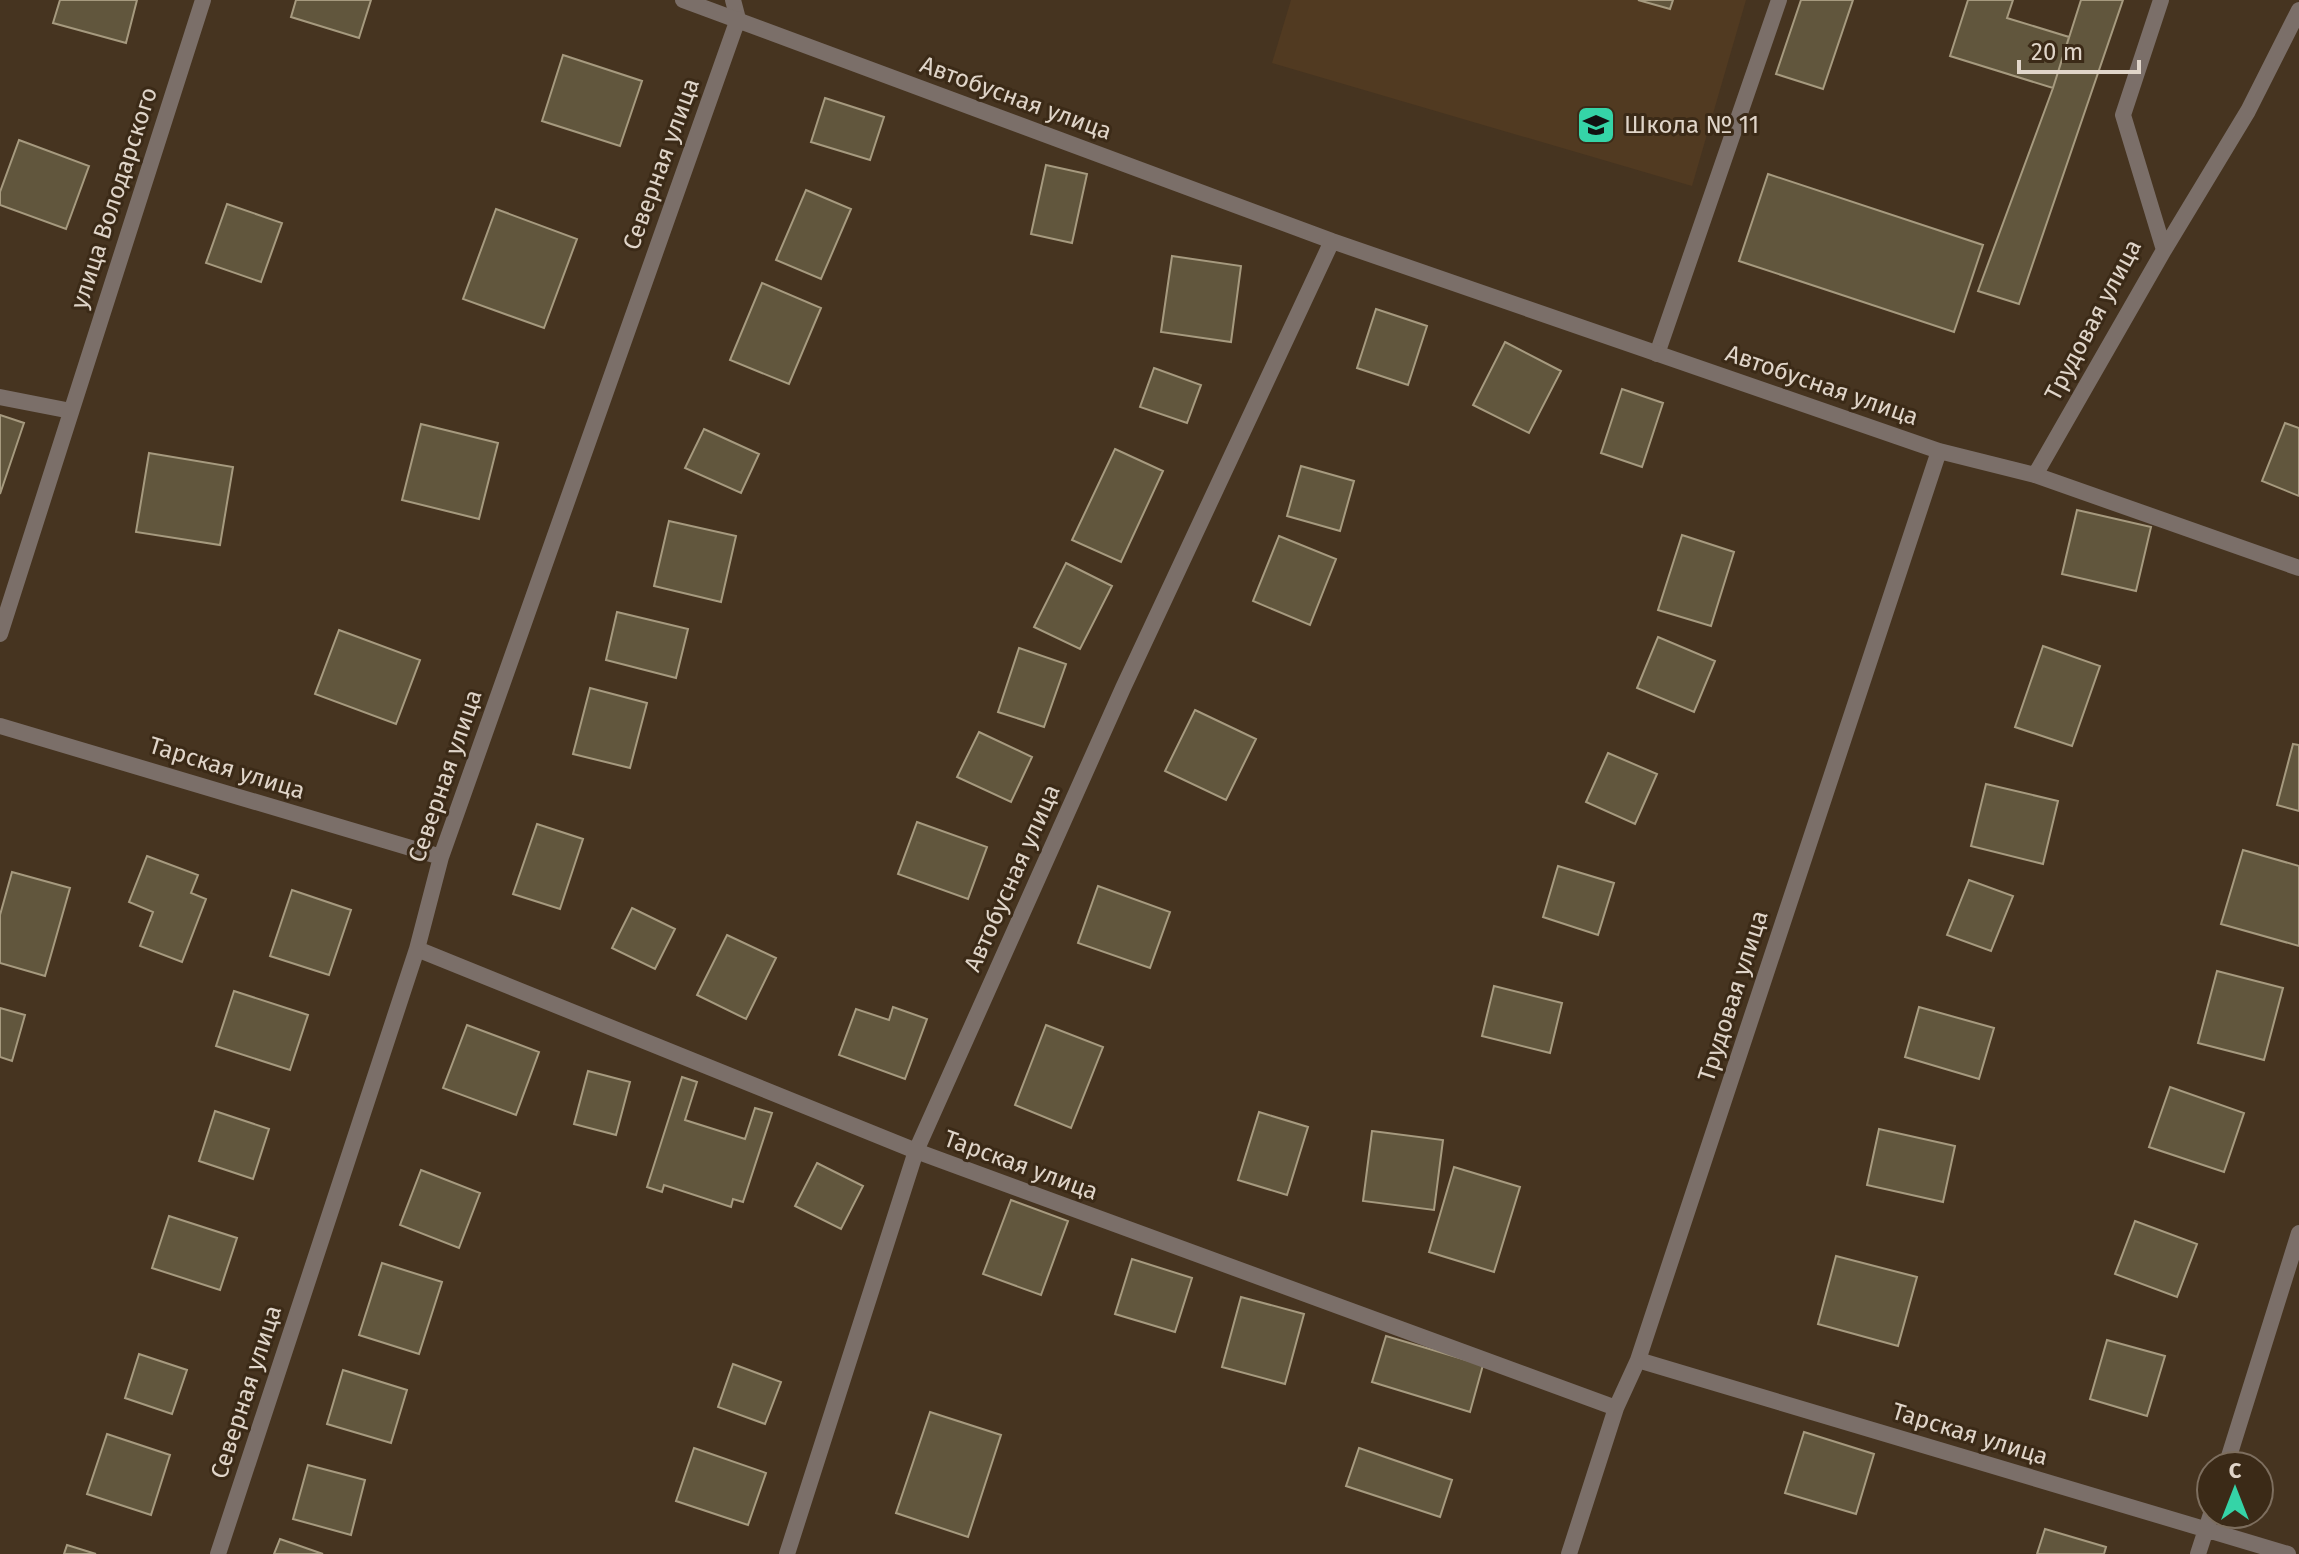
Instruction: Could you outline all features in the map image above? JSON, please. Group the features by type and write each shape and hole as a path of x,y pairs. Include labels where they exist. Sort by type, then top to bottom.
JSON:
{"street":[{"name":"улица Володарского","path":"0,634 203,0"},
{"name":"Автобусная улица","path":"683,0 1332,241 1939,451 2035,475 2299,568"},
{"path":"733,0 738,19"},
{"path":"1657,354 1779,0"},
{"name":"Трудовая улица","path":"2035,475 2164,250 2123,115 2161,0"},
{"path":"2164,250 2248,111 2299,10"},
{"name":"Северная улица","path":"218,1554 417,949 441,857 738,19"},
{"name":"Автобусная улица","path":"787,1554 916,1151 1123,688 1332,241"},
{"path":"0,397 71,411"},
{"name":"Трудовая улица","path":"1569,1554 1616,1408 1638,1360 1939,451"},
{"name":"Тарская улица","path":"0,726 441,857"},
{"name":"Тарская улица","path":"417,949 916,1151 1616,1408"},
{"path":"2231,1450 2299,1233"},
{"name":"Тарская улица","path":"1638,1360 2195,1518"},
{"path":"2198,1554 2206,1530"},
{"name":"Тарская улица","path":"2228,1530 2288,1554"}],"shaded area":[{"name":"Школа № 11","path":"1291,0 1746,0 1692,186 1272,63"}],"building":[{"path":"60,0 137,0 126,43 53,23"},
{"path":"296,0 371,0 359,38 291,17"},
{"path":"1638,0 1673,0 1670,9"},
{"path":"1801,0 1853,0 1823,89 1776,74"},
{"path":"1968,0 2013,0 2007,18 2069,37 2053,88 1950,56"},
{"path":"2081,0 2123,0 2019,304 1978,291 2053,88"},
{"path":"563,55 642,81 620,146 542,121"},
{"path":"825,98 884,117 870,160 811,142"},
{"path":"19,140 89,166 66,229 0,205 0,192"},
{"path":"1046,165 1087,174 1072,243 1031,234"},
{"path":"1768,174 1983,245 1954,332 1739,261"},
{"path":"806,190 851,209 821,279 776,260"},
{"path":"227,204 282,223 261,282 206,263"},
{"path":"496,209 577,239 544,328 463,299"},
{"path":"1172,256 1241,266 1231,342 1161,332"},
{"path":"762,283 821,308 789,384 730,360"},
{"path":"1376,309 1427,326 1408,385 1357,368"},
{"path":"1505,342 1561,371 1529,433 1473,405"},
{"path":"1154,368 1201,385 1187,423 1140,407"},
{"path":"1622,389 1663,403 1642,467 1601,453"},
{"path":"0,415 24,423 0,494"},
{"path":"2285,423 2299,428 2299,496 2262,481"},
{"path":"421,424 498,443 479,519 402,500"},
{"path":"704,429 759,454 741,493 685,468"},
{"path":"1115,449 1163,471 1121,562 1072,540"},
{"path":"149,453 233,467 220,545 136,532"},
{"path":"1301,466 1354,481 1340,531 1287,516"},
{"path":"2077,510 2151,527 2136,591 2062,574"},
{"path":"669,521 736,536 721,602 654,586"},
{"path":"1682,535 1734,552 1711,626 1658,610"},
{"path":"1279,536 1336,559 1310,625 1253,601"},
{"path":"1066,563 1112,586 1080,649 1034,627"},
{"path":"617,612 688,629 676,678 606,660"},
{"path":"339,630 420,660 396,724 315,694"},
{"path":"1658,637 1715,661 1694,712 1637,688"},
{"path":"2043,646 2100,666 2072,746 2015,727"},
{"path":"1019,648 1066,664 1044,727 998,712"},
{"path":"590,688 647,703 630,768 573,754"},
{"path":"1195,710 1256,739 1226,800 1165,771"},
{"path":"979,732 1032,757 1011,802 957,777"},
{"path":"2293,744 2299,745 2299,811 2277,805"},
{"path":"1608,753 1657,774 1635,824 1586,802"},
{"path":"1986,784 2058,801 2043,864 1971,846"},
{"path":"917,822 987,847 968,899 898,874"},
{"path":"537,824 583,839 560,909 513,894"},
{"path":"2243,850 2299,866 2299,946 2221,924"},
{"path":"147,856 198,875 191,893 206,899 182,962 140,946 153,912 129,902"},
{"path":"1558,866 1614,883 1598,935 1543,917"},
{"path":"12,872 70,888 45,976 0,963 0,915"},
{"path":"1969,880 2013,896 1991,951 1947,935"},
{"path":"1098,886 1170,912 1150,968 1078,943"},
{"path":"292,890 351,910 329,975 270,956"},
{"path":"632,908 675,929 655,969 612,948"},
{"path":"727,935 776,958 746,1019 697,995"},
{"path":"2217,971 2283,988 2264,1060 2198,1043"},
{"path":"1494,986 1562,1003 1550,1053 1482,1036"},
{"path":"234,991 308,1015 290,1070 216,1046"},
{"path":"893,1007 927,1019 905,1079 839,1055 856,1009 889,1020"},
{"path":"1919,1007 1994,1028 1979,1079 1905,1057"},
{"path":"0,1008 25,1015 12,1061 0,1057"},
{"path":"467,1025 539,1052 516,1115 443,1088"},
{"path":"1046,1025 1103,1047 1071,1128 1015,1105"},
{"path":"588,1071 630,1082 616,1135 574,1124"},
{"path":"682,1077 697,1082 685,1120 745,1139 755,1108 772,1113 743,1202 733,1199 731,1207 664,1185 662,1192 647,1187"},
{"path":"2170,1087 2244,1113 2224,1172 2149,1147"},
{"path":"215,1111 269,1129 253,1179 199,1161"},
{"path":"1259,1112 1308,1127 1287,1195 1238,1180"},
{"path":"1879,1129 1955,1146 1943,1202 1867,1185"},
{"path":"1372,1131 1443,1140 1434,1210 1363,1201"},
{"path":"817,1163 863,1186 841,1229 795,1206"},
{"path":"1454,1167 1520,1187 1494,1272 1429,1252"},
{"path":"421,1170 480,1193 459,1248 400,1225"},
{"path":"1011,1200 1068,1221 1041,1295 983,1274"},
{"path":"169,1216 237,1238 220,1290 152,1268"},
{"path":"2135,1221 2197,1244 2177,1297 2115,1274"},
{"path":"1836,1256 1917,1277 1898,1346 1818,1324"},
{"path":"1132,1259 1192,1278 1175,1332 1115,1314"},
{"path":"382,1263 442,1282 419,1354 359,1335"},
{"path":"1241,1297 1304,1314 1285,1384 1222,1367"},
{"path":"1386,1336 1483,1365 1470,1412 1372,1382"},
{"path":"2107,1340 2165,1356 2147,1416 2090,1399"},
{"path":"139,1354 187,1370 172,1414 125,1398"},
{"path":"733,1364 781,1382 765,1424 718,1407"},
{"path":"343,1370 407,1390 391,1443 327,1424"},
{"path":"930,1412 1001,1435 968,1537 896,1513"},
{"path":"1804,1432 1874,1454 1856,1514 1785,1493"},
{"path":"107,1434 170,1455 151,1515 87,1494"},
{"path":"694,1448 766,1473 748,1525 676,1501"},
{"path":"1359,1448 1452,1480 1440,1517 1346,1486"},
{"path":"308,1465 365,1480 351,1535 293,1519"},
{"path":"2045,1529 2106,1547 2104,1554 2037,1554"},
{"path":"280,1539 323,1554 274,1554"},
{"path":"67,1545 96,1554 64,1554"}],"place":[{"name":"Школа № 11","path":"1596,125"}]}
